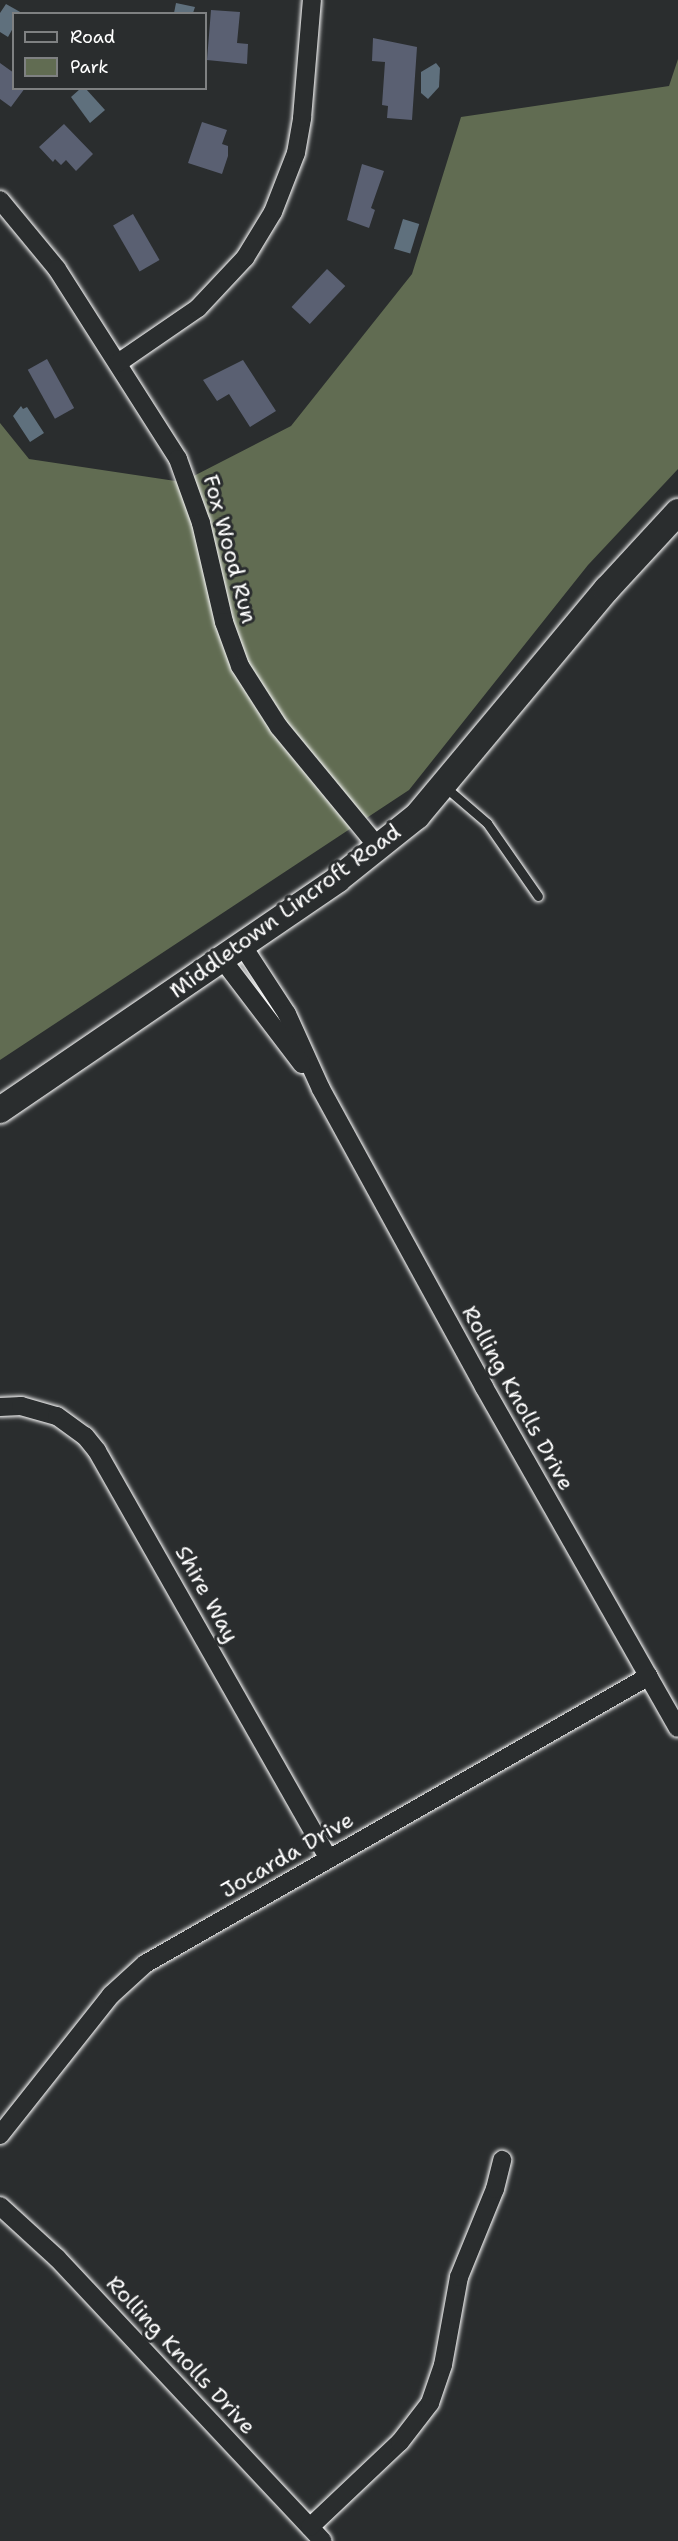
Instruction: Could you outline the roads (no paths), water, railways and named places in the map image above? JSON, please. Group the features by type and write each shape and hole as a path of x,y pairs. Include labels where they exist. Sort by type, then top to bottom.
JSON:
{"main road":[{"name":"Middletown Lincroft Road","path":"0,1110 232,952 378,847 417,816 607,589 678,512"}],"street":[{"path":"118,363 198,308 239,265 269,219 296,153 312,0"},
{"name":"Fox Wood Run","path":"0,200 57,268 165,437 188,482 224,622 240,666 279,727 378,847"},
{"name":"Rolling Knolls Drive","path":"232,952 321,1089 484,1388 678,1728"},
{"name":"Shire Way","path":"0,1407 21,1406 57,1416 86,1436 97,1451 329,1859"},
{"name":"Jocarda Drive","path":"0,2135 129,1976 649,1676"},
{"path":"310,2527 400,2442 429,2403 443,2366 459,2277 495,2189 502,2160"},
{"name":"Rolling Knolls Drive","path":"0,2206 57,2258 323,2541"}],"lane":[{"path":"444,786 487,823 538,896"}],"water":[{"path":"176,3 195,7 193,12 174,12"},
{"path":"6,4 20,12 12,12 12,30 8,37 0,32 0,13"},
{"path":"436,63 440,68 439,87 428,99 421,93 421,72"},
{"path":"79,90 87,90 105,110 90,123 71,97"},
{"path":"403,219 419,224 410,254 394,249"},
{"path":"21,406 23,409 27,407 44,433 30,442 13,416"}]}
